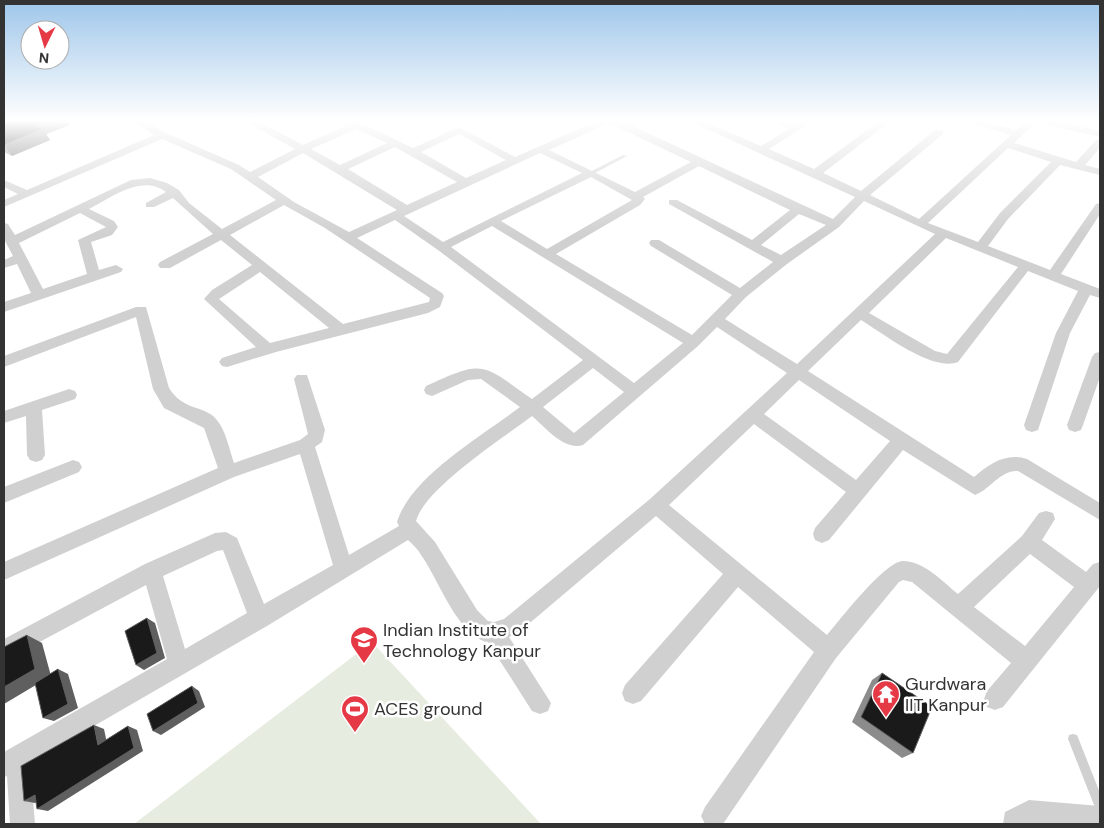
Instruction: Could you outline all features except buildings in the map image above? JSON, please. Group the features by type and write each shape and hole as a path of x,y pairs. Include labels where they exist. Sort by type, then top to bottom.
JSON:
{"street":[{"path":"4,204 108,159"},
{"path":"216,159 235,167 347,238 438,299 435,304 428,308 268,349 227,362"},
{"path":"250,177 285,159"},
{"path":"321,159 340,169 401,212 442,247 634,392"},
{"path":"340,169 362,159"},
{"path":"426,159 466,182"},
{"path":"347,238 517,159"},
{"path":"547,254 636,203 639,199 560,159"},
{"path":"691,159 798,209 835,224"},
{"path":"781,159 943,234 1100,294"},
{"path":"815,173 835,159"},
{"path":"432,390 466,375 479,372 532,407 569,438 577,440 693,342 741,294 782,261 835,224 863,196 907,159"},
{"path":"920,224 990,159"},
{"path":"1048,159 1100,172"},
{"path":"1078,166 1085,159"},
{"path":"636,196 698,162"},
{"path":"980,249 1004,216 1058,162"},
{"path":"442,247 492,220 591,173"},
{"path":"13,241 142,181 158,182 175,192 185,205 341,330"},
{"path":"4,183 27,194"},
{"path":"150,205 175,192"},
{"path":"165,265 285,200"},
{"path":"673,202 782,261"},
{"path":"1053,276 1100,206"},
{"path":"80,209 110,224 112,227 108,232 87,238 83,243 94,277"},
{"path":"753,245 798,209"},
{"path":"492,220 693,342"},
{"path":"4,227 13,241 39,295"},
{"path":"594,360 433,482 409,512 406,522 410,529 428,548 470,618 482,631 494,633 511,626 656,505 753,416 798,370 943,234"},
{"path":"655,243 741,294"},
{"path":"4,264 21,258"},
{"path":"261,265 217,292 211,299 268,349"},
{"path":"859,313 930,355 948,360 953,358 1025,266"},
{"path":"4,307 116,269"},
{"path":"1032,425 1063,333 1086,289"},
{"path":"4,362 141,310 161,389 170,404 210,424 217,436 228,472"},
{"path":"716,320 798,370 900,441 975,487 1002,466 1010,462 1021,464 1100,512"},
{"path":"1075,425 1100,357"},
{"path":"4,572 228,472 306,444 316,437 317,430 302,379"},
{"path":"4,417 69,394"},
{"path":"34,407 36,455"},
{"path":"753,416 858,491"},
{"path":"822,534 900,441"},
{"path":"306,444 344,570"},
{"path":"4,495 73,467"},
{"path":"656,505 828,650"},
{"path":"959,607 1028,542 1046,519"},
{"path":"22,824 11,760 179,663 260,619 410,529"},
{"path":"4,650 152,571 215,542 226,541 230,544 260,619"},
{"path":"995,700 1094,578 1028,542"},
{"path":"714,816 828,650 892,576 902,570 917,574 1026,661"},
{"path":"152,571 179,663"},
{"path":"633,693 736,574"},
{"path":"494,633 540,703"},
{"path":"1015,822 1030,812 1100,819"}],"lane":[{"path":"591,173 620,159"},
{"path":"1073,739 1100,806"}],"shaded area":[{"name":"ACES ground","path":"372,642 541,824 134,824"}],"place":[{"name":"Indian Institute of Technology Kanpur","path":"364,664"},
{"name":"Gurdwara IIT Kanpur","path":"886,718"},
{"name":"ACES ground","path":"355,733"}]}
